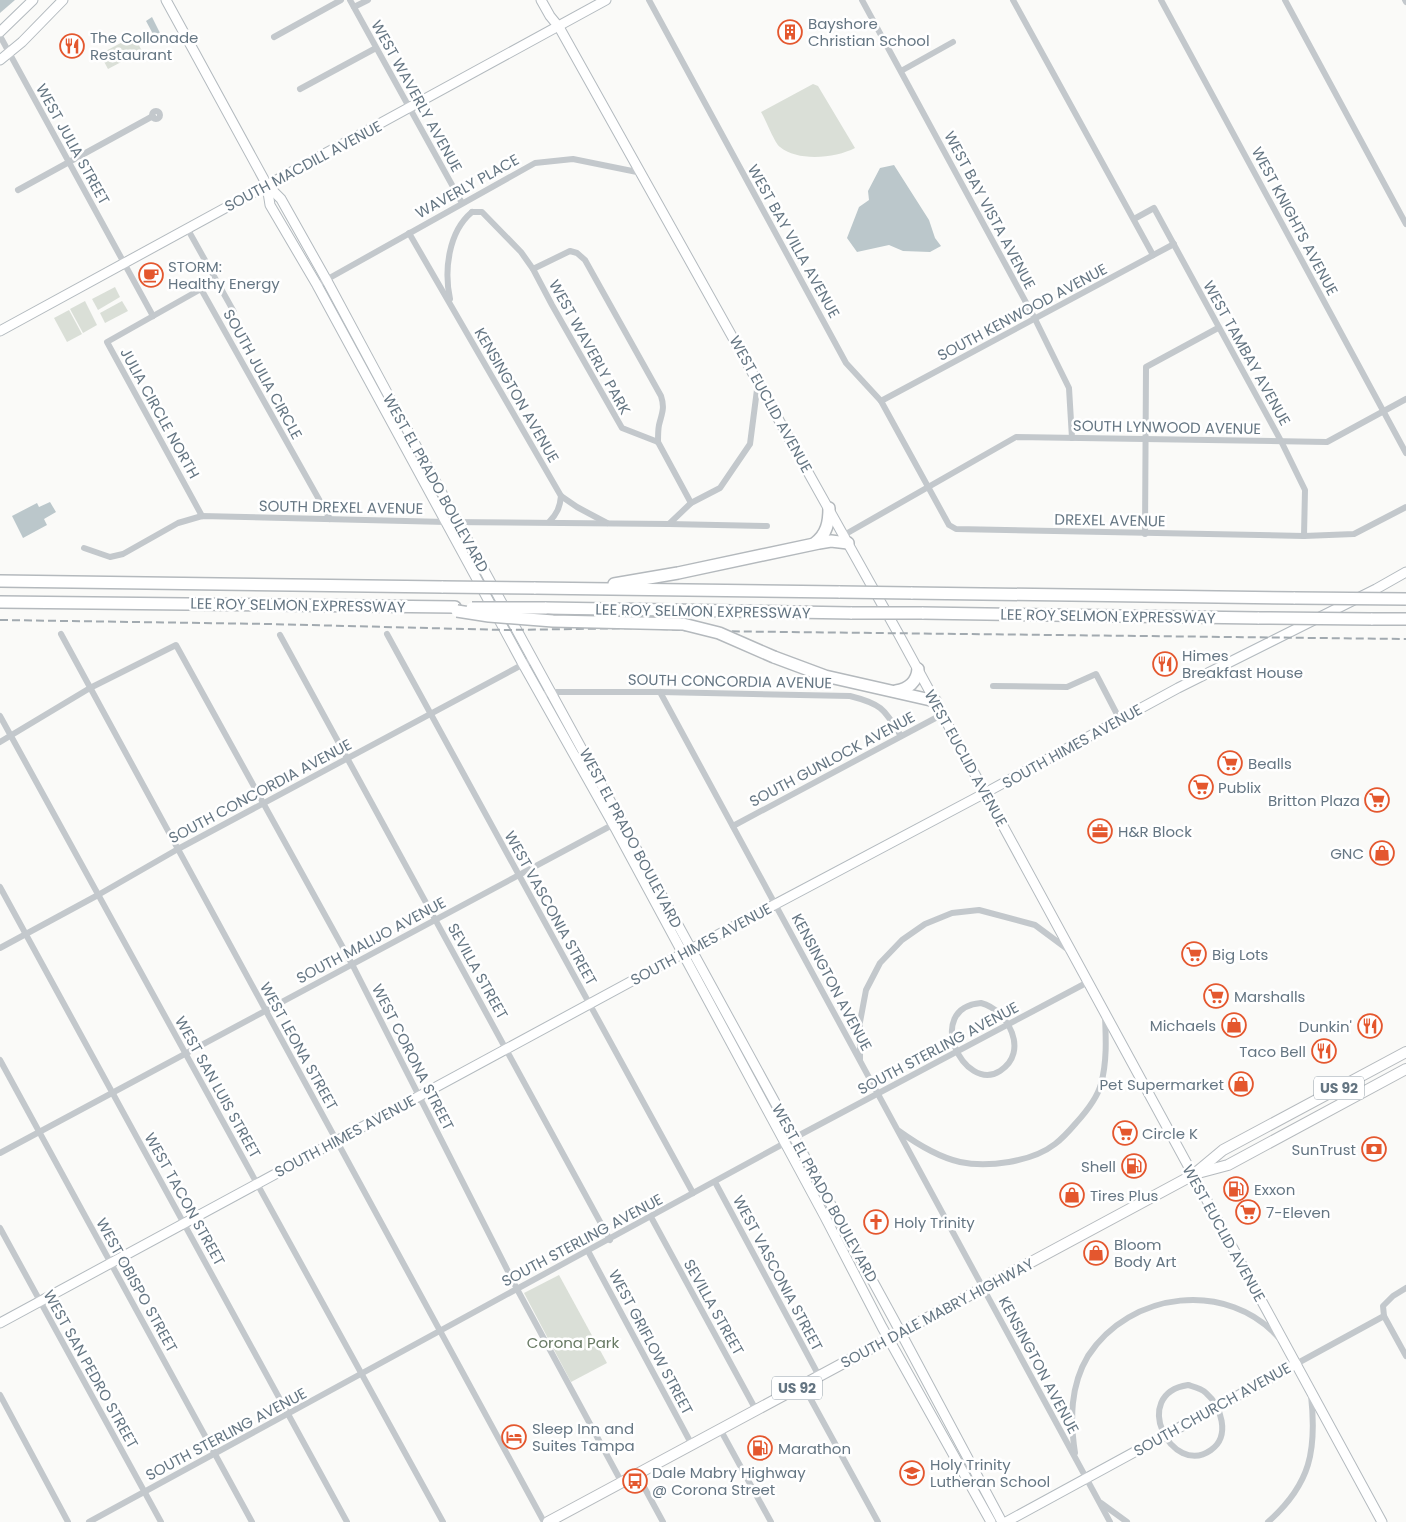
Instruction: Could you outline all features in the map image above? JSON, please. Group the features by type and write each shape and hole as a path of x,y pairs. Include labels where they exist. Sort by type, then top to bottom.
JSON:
{"highway":[{"path":"815,543 826,531 829,508"},
{"path":"589,589 678,573 815,543 846,539"},
{"name":"LEE ROY SELMON EXPRESSWAY","path":"0,581 1406,599"},
{"name":"LEE ROY SELMON EXPRESSWAY","path":"0,602 453,609 545,608 1406,619"},
{"path":"453,609 489,616 546,621 683,624 719,633 774,657 825,676 935,701"},
{"path":"896,691 912,683 917,677 918,669"}],"main road":[{"name":"SOUTH DALE MABRY HIGHWAY","path":"550,1521 1193,1175 1223,1150 1406,1052"},
{"name":"SOUTH DALE MABRY HIGHWAY","path":"1193,1175 1228,1165 1406,1069"}],"street":[{"path":"0,32 33,0"},
{"path":"0,60 34,31 63,0"},
{"name":"WEST EL PRADO BOULEVARD","path":"166,0 266,185 270,205 317,285 523,664 691,949 901,1332 1002,1522"},
{"path":"274,37 341,0"},
{"name":"WEST WAVERLY AVENUE","path":"350,0 409,108 464,202 472,212"},
{"path":"354,7 368,0"},
{"name":"WEST EUCLID AVENUE","path":"541,0 559,27 642,173 943,714 1382,1522"},
{"name":"SOUTH MACDILL AVENUE","path":"0,331 606,0"},
{"name":"WEST BAY VILLA AVENUE","path":"649,0 846,363 882,401 928,486"},
{"name":"WEST BAY VISTA AVENUE","path":"862,0 1035,319 1069,388 1072,438"},
{"path":"1013,0 1153,255"},
{"name":"WEST KNIGHTS AVENUE","path":"1161,0 1406,453"},
{"path":"1284,0 1406,224"},
{"name":"WEST JULIA STREET","path":"0,36 153,316"},
{"path":"901,71 953,42"},
{"path":"300,89 376,48"},
{"path":"18,190 153,116"},
{"name":"WAVERLY PLACE","path":"317,285 534,163 573,159 642,173"},
{"name":"WEST EL PRADO BOULEVARD","path":"266,185 281,199 552,692 682,954 889,1339 991,1522"},
{"name":"WEST TAMBAY AVENUE","path":"1134,220 1154,208 1281,441 1305,490 1304,536"},
{"path":"472,212 482,212 521,252 533,269 570,251 577,253 585,260 661,396 664,413 659,426 658,442 691,504"},
{"name":"KENSINGTON AVENUE","path":"451,306 447,284 450,251 457,232 466,217 472,212"},
{"path":"187,228 234,312"},
{"name":"KENSINGTON AVENUE","path":"409,233 561,496 608,524"},
{"name":"SOUTH KENWOOD AVENUE","path":"882,401 1174,244"},
{"name":"WEST WAVERLY PARK","path":"533,269 622,428 658,442"},
{"name":"SOUTH JULIA CIRCLE","path":"153,316 201,289 330,519"},
{"name":"JULIA CIRCLE NORTH","path":"153,316 107,342 202,516"},
{"path":"1145,534 1146,367 1218,328"},
{"path":"669,524 691,504 720,488 750,444 758,381"},
{"name":"SOUTH LYNWOOD AVENUE","path":"928,486 1016,437 1327,442 1406,398"},
{"path":"382,405 391,400"},
{"path":"846,539 928,486"},
{"name":"DREXEL AVENUE","path":"928,486 944,518 956,529 1304,536 1354,534 1406,507"},
{"path":"549,522 556,515 560,506 561,496"},
{"name":"SOUTH DREXEL AVENUE","path":"84,548 110,557 123,554 178,523 202,516 446,522 669,524"},
{"path":"669,524 767,526"},
{"name":"SOUTH HIMES AVENUE","path":"0,1323 336,1140 1178,688 1376,589 1406,572"},
{"name":"WEST LEONA STREET","path":"61,634 440,1330 550,1521"},
{"name":"WEST VASCONIA STREET","path":"387,634 693,1194"},
{"name":"SEVILLA STREET","path":"280,635 610,1240"},
{"name":"WEST CORONA STREET","path":"90,688 176,645 352,964 517,1289 622,1483"},
{"name":"SOUTH CONCORDIA AVENUE","path":"0,948 178,849 533,658"},
{"path":"993,686 1067,686 1096,674 1120,720"},
{"path":"0,742 90,688"},
{"name":"SOUTH CONCORDIA AVENUE","path":"541,695 552,692 660,692 850,696 875,703 885,710 901,736"},
{"name":"KENSINGTON AVENUE","path":"660,692 1110,1522"},
{"name":"SOUTH GUNLOCK AVENUE","path":"733,826 943,714"},
{"name":"WEST SAN LUIS STREET","path":"0,716 443,1522"},
{"name":"SOUTH MALIJO AVENUE","path":"0,1153 617,822"},
{"name":"WEST TACON STREET","path":"0,887 347,1522"},
{"path":"860,1060 860,1022 866,990 880,963 902,940 925,924 952,913 980,910 1036,925 1073,954"},
{"name":"SOUTH STERLING AVENUE","path":"89,1522 361,1375 440,1330 610,1240 794,1138 1088,982"},
{"path":"981,1003 996,1009 1012,1032 1014,1051 1009,1064 998,1072 987,1074 977,1072 966,1065 957,1052 951,1031 954,1020 960,1011 972,1004 981,1003"},
{"path":"898,1130 918,1145 959,1162 988,1165 1013,1162 1053,1145 1072,1129 1086,1111 1100,1086 1105,1060 1105,1014"},
{"path":"732,1045 740,1040"},
{"name":"WEST OBISPO STREET","path":"0,1060 252,1522"},
{"name":"WEST VASCONIA STREET","path":"715,1182 819,1376"},
{"path":"825,1217 835,1211"},
{"name":"SEVILLA STREET","path":"651,1217 756,1410"},
{"name":"WEST SAN PEDRO STREET","path":"0,1228 161,1522"},
{"name":"WEST GRIFLOW STREET","path":"588,1251 692,1444"},
{"path":"1406,1288 1393,1296 1383,1306 1384,1316 1406,1356"},
{"path":"1076,1459 1070,1417 1075,1386 1088,1357 1108,1332 1133,1313 1163,1302 1194,1299 1225,1304 1254,1317 1278,1336 1286,1346"},
{"name":"SOUTH CHURCH AVENUE","path":"1006,1522 1384,1316"},
{"path":"803,1385 878,1522"},
{"path":"1188,1385 1205,1392 1211,1398 1222,1425 1222,1434 1219,1442 1212,1450 1194,1456 1185,1454 1177,1450 1165,1435 1161,1426 1160,1410 1163,1398 1170,1391 1188,1385"},
{"path":"1268,1522 1292,1498 1309,1464 1313,1448 1314,1421 1311,1392"},
{"path":"0,1395 68,1522"},
{"path":"720,1429 770,1522"},
{"path":"637,1474 663,1522"},
{"path":"1098,1501 1127,1522"}],"green space":[{"path":"134,36 142,51 108,69 100,54"},
{"path":"813,84 818,86 855,148 828,156 807,157 788,152 778,144 761,112"},
{"path":"115,287 120,297 98,310 92,299"},
{"path":"85,301 97,325 83,333 70,309"},
{"path":"122,301 128,311 105,323 100,313"},
{"path":"69,310 82,334 67,342 54,318"},
{"name":"Corona Park","path":"559,1275 607,1363 571,1382 524,1293"}],"shaded area":[{"path":"0,0 15,0 0,13"},
{"path":"152,17 160,33 154,36 146,21"},
{"path":"894,165 929,220 935,238 941,246 930,252 903,251 889,245 857,252 847,238 859,207 869,200 868,191 880,168"},
{"path":"50,502 56,512 44,519 47,525 23,538 12,516 37,503 39,507"}],"railway":[{"path":"0,620 505,630 643,628 700,631 1406,639"}],"place":[{"name":"Bayshore Christian School","path":"790,32"},
{"name":"The Collonade Restaurant","path":"72,46"},
{"name":"STORM: Healthy Energy","path":"151,275"},
{"name":"Himes Breakfast House","path":"1165,664"},
{"name":"Bealls","path":"1230,763"},
{"name":"Publix","path":"1201,787"},
{"name":"Britton Plaza","path":"1377,800"},
{"name":"H&R Block","path":"1100,831"},
{"name":"GNC","path":"1382,853"},
{"name":"Big Lots","path":"1194,954"},
{"name":"Marshalls","path":"1216,996"},
{"name":"Michaels","path":"1234,1025"},
{"name":"Dunkin'","path":"1370,1026"},
{"name":"Taco Bell","path":"1324,1051"},
{"name":"Pet Supermarket","path":"1241,1084"},
{"name":"Circle K","path":"1125,1133"},
{"name":"SunTrust","path":"1374,1149"},
{"name":"Shell","path":"1134,1166"},
{"name":"Exxon","path":"1236,1189"},
{"name":"Tires Plus","path":"1072,1195"},
{"name":"7-Eleven","path":"1248,1212"},
{"name":"Holy Trinity","path":"876,1222"},
{"name":"Bloom Body Art","path":"1096,1253"},
{"name":"Sleep Inn and Suites Tampa","path":"514,1437"},
{"name":"Marathon","path":"760,1448"},
{"name":"Holy Trinity Lutheran School","path":"912,1473"},
{"name":"Dale Mabry Highway @ Corona Street","path":"635,1481"}]}
